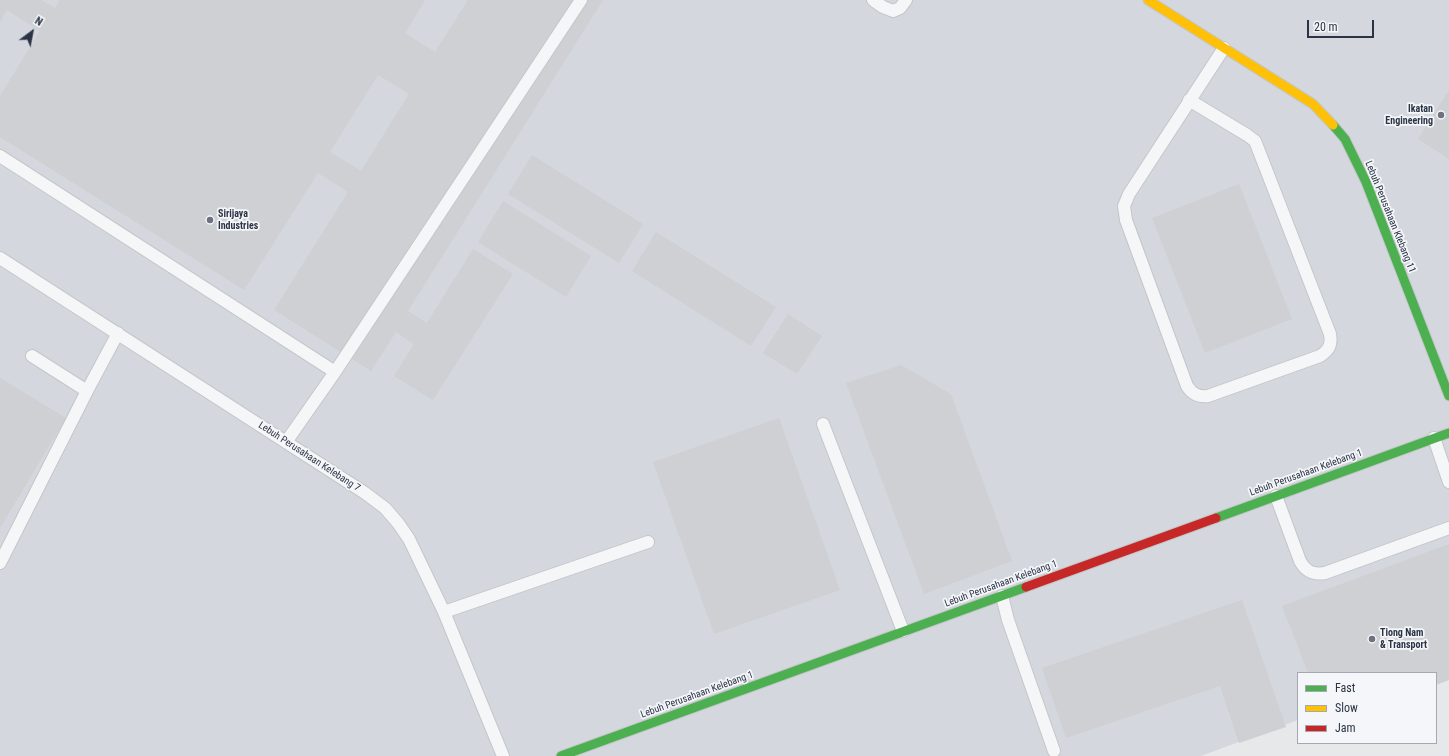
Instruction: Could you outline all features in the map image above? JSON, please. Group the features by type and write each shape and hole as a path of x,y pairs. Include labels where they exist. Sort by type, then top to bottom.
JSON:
{"street":[{"name":"Lebuh Perusahaan Klebang 11","path":"1148,0 1313,104 1345,139 1366,182 1449,396"},
{"name":"Lebuh Perusahaan Kelebang 1","path":"561,756 1449,433"}],"lane":[{"path":"286,442 335,372 581,0"},
{"path":"873,0 883,7 894,11 900,8 906,0"},
{"path":"1189,100 1247,135 1257,146 1330,334 1331,341 1330,347 1320,356 1202,397 1195,395 1187,386 1124,213 1124,206 1129,194 1189,100 1224,48"},
{"path":"0,156 335,372"},
{"name":"Lebuh Perusahaan Kelebang 7","path":"0,258 365,493 389,513 409,539 444,612 503,756"},
{"path":"0,563 118,333"},
{"path":"32,356 87,391"},
{"path":"823,424 903,631"},
{"path":"1434,438 1449,482"},
{"path":"1276,496 1300,561 1304,568 1310,572 1318,574 1449,528"},
{"path":"444,612 648,542"},
{"path":"1002,596 1008,620 1054,751"}],"shaded area":[{"path":"0,0 1449,0 1449,663 1425,672 1297,672 1297,720 1201,756 0,756"}],"building":[{"name":"Sirijaya Industries","path":"0,0 41,0 55,8 60,0 425,0 405,33 435,52 468,0 603,0 408,311 427,323 473,249 513,274 433,400 394,376 414,344 396,332 371,371 274,310 348,192 318,173 244,290 0,137 0,96 40,31 7,10 0,22","holes":["378,75 409,94 361,171 330,152"]},
{"name":"Ikatan Engineering","path":"1449,90 1449,159 1418,139"},
{"path":"532,155 643,224 619,263 508,194"},
{"path":"1239,184 1292,319 1205,353 1152,218"},
{"path":"503,201 591,256 566,297 478,242"},
{"path":"656,232 776,307 751,346 632,271"},
{"path":"788,314 822,336 797,374 763,353"},
{"path":"901,365 951,394 1012,561 924,594 846,383"},
{"path":"0,378 66,418 0,528"},
{"path":"779,418 840,590 714,634 653,462"},
{"name":"Tiong Nam & Transport","path":"1449,544 1449,680 1437,685 1437,672 1308,672 1282,606"},
{"path":"1242,600 1286,727 1239,743 1220,686 1066,738 1042,668"}],"traffic: fast":[{"path":"1333,125 1345,139 1366,182 1449,396"},
{"path":"1216,518 1449,433"},
{"path":"561,756 1026,587"}],"traffic: slow":[{"path":"1148,0 1313,104 1333,125"}],"traffic: jam":[{"path":"1026,587 1216,518"}],"place":[{"name":"Ikatan Engineering","path":"1441,115"},
{"name":"Sirijaya Industries","path":"210,220"},
{"name":"Tiong Nam & Transport","path":"1372,639"}]}
